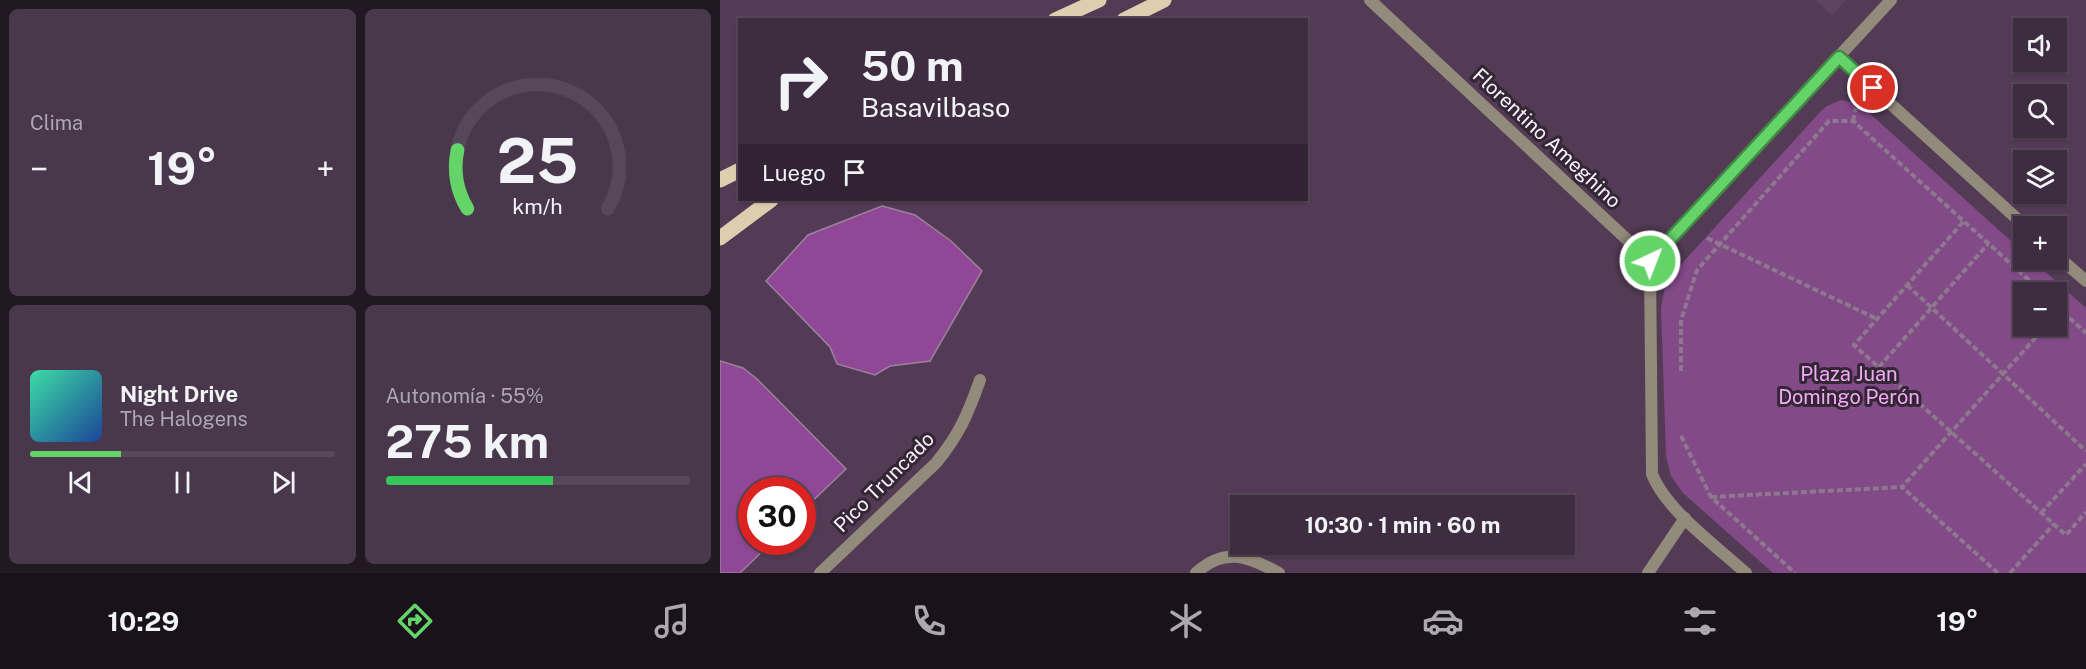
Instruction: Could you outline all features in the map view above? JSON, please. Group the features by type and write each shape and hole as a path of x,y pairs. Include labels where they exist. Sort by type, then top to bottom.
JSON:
{"main road":[{"path":"1059,18 1099,0"},
{"path":"1128,18 1164,0"},
{"path":"720,180 738,171"},
{"path":"720,238 770,201"}],"street":[{"name":"Florentino Ameghino","path":"1370,0 1650,261"},
{"path":"1746,573 1668,503 1658,489 1652,474 1650,261 1891,0"},
{"path":"1839,57 2014,216"},
{"path":"2067,265 2086,281"},
{"name":"Pico Truncado","path":"820,573 936,463 966,419 980,380"},
{"path":"1648,573 1685,518"},
{"path":"1196,573 1211,561 1227,556 1242,557 1279,573"}],"path":[{"path":"1852,121 1857,104"},
{"path":"1681,379 1681,320 1697,270 1829,121 1852,121 2031,282"},
{"path":"1963,222 1854,345 2066,535 2086,512"},
{"path":"1706,238 1877,319"},
{"path":"1879,367 1988,244"},
{"path":"1907,285 2086,451"},
{"path":"2067,316 2086,333"},
{"path":"1902,487 2037,336"},
{"path":"1681,426 1681,438 1711,497 1795,573"},
{"path":"2041,513 2086,464"},
{"path":"1711,497 1902,487 1998,573"},
{"path":"2010,573 2054,524"}],"shaded area":[{"path":"1815,0 1846,0 1832,15"}],"green space":[{"name":"Plaza Juan Domingo Perón","path":"1841,100 1857,103 2013,243 2013,270 2043,270 2057,282 2013,282 2013,336 2067,336 2067,291 2086,308 2086,573 1773,573 1683,493 1671,476 1666,456 1661,307 1665,288 1676,270 1821,111"}],"building":[{"path":"882,206 915,215 951,241 982,271 930,361 890,366 875,375 837,364 830,347 766,281 808,235"},
{"path":"720,361 743,368 757,379 846,469 816,498 816,477 738,477 738,555 759,555 740,573 720,573"}],"route":[{"path":"1650,261 1839,57 1873,88"}]}
